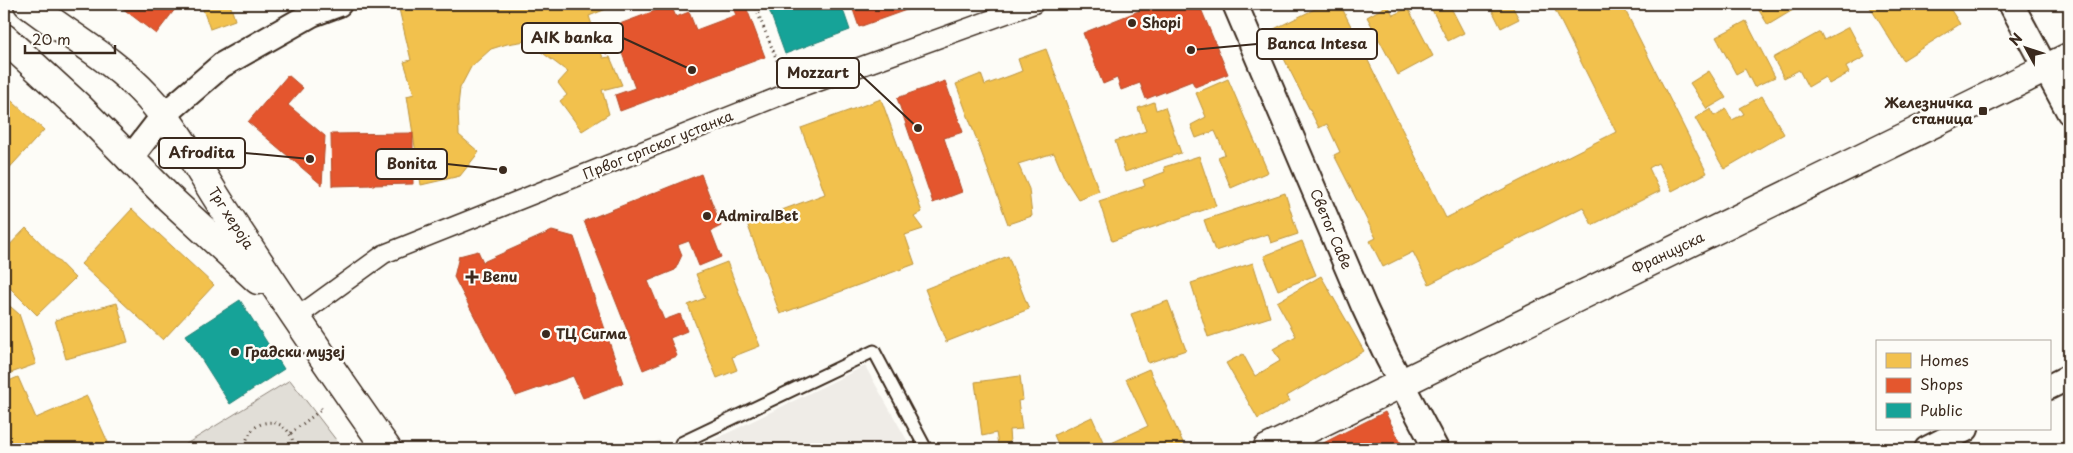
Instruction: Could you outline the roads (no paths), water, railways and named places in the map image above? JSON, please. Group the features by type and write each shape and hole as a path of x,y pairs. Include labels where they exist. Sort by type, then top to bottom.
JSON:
{"main road":[{"name":"Трг хероја","path":"28,4 96,52 134,83 164,116 334,375 387,449"},
{"name":"Трг хероја","path":"4,38 78,106 129,160 297,317"},
{"name":"Француска","path":"1268,449 2058,64"}],"street":[{"path":"129,160 164,116 222,65 312,9 339,4"},
{"name":"Првог српског устанка","path":"297,317 384,254 790,92 1034,4"},
{"name":"Светог Саве","path":"1236,4 1364,306 1436,449"},
{"path":"2011,4 2058,64 2069,112"},
{"path":"2050,386 2069,377"},
{"path":"1927,449 1964,430"}],"lane":[{"path":"681,443 874,351 926,449"}],"place":[{"name":"Shopi","path":"1132,23"},
{"name":"Banca Intesa","path":"1191,50"},
{"name":"AIK banka","path":"692,70"},
{"name":"Железничка станица","path":"1983,111"},
{"name":"Mozzart","path":"918,128"},
{"name":"Afrodita","path":"310,159"},
{"name":"Bonita","path":"503,170"},
{"name":"AdmiralBet","path":"707,216"},
{"name":"Benu","path":"472,277"},
{"name":"ТЦ Сигма","path":"546,334"},
{"name":"Градски музеј","path":"235,352"}]}
